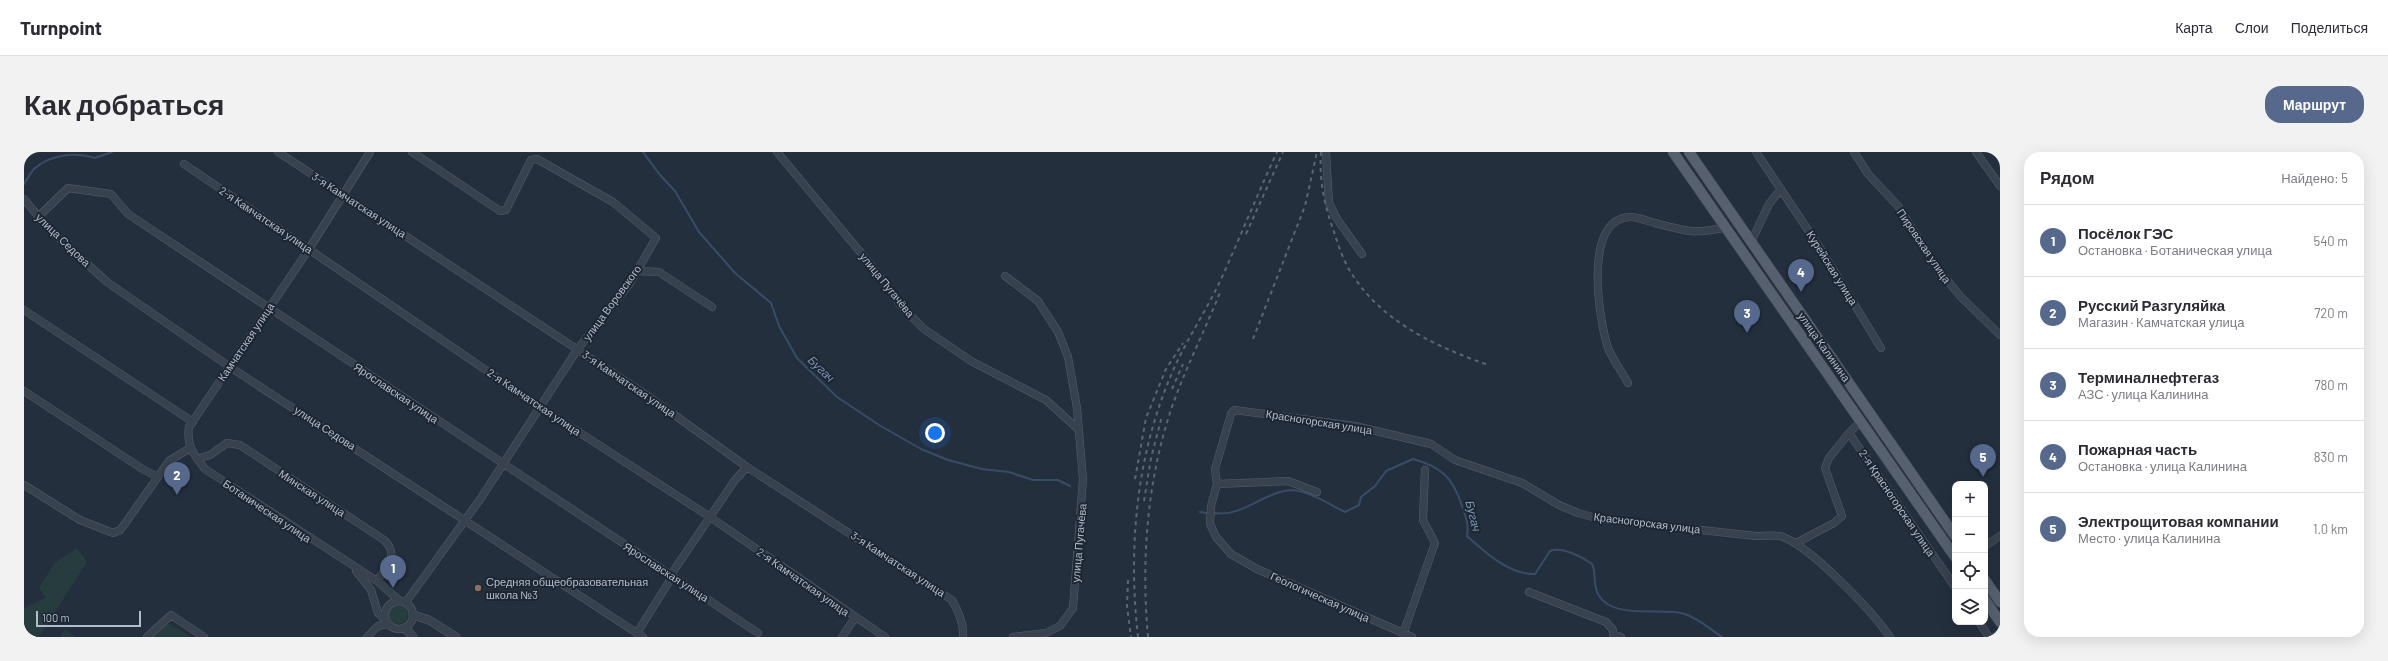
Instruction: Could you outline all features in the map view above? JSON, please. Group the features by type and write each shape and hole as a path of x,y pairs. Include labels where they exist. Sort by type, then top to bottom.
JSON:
{"main road":[{"name":"улица Калинина","path":"1673,152 1952,553"},
{"name":"улица Калинина","path":"1689,152 1952,532"},
{"path":"1793,324 1803,317"},
{"path":"1819,360 1829,354"},
{"path":"1988,584 2000,602"},
{"path":"1988,604 2000,622"}],"street":[{"name":"3-я Камчатская улица","path":"278,152 648,396 747,466 952,600 958,610 964,629 963,637"},
{"name":"Камчатская улица","path":"190,448 188,436 189,427 309,250 370,152"},
{"name":"улица Воровского","path":"403,601 465,520 577,350 630,283 655,242 654,234 613,202 537,159 531,160 506,210 500,211 412,152"},
{"name":"улица Пугачёва","path":"776,152 871,265 901,306 924,329 971,361 1046,400 1079,430"},
{"path":"1326,152 1329,203 1337,219 1362,254"},
{"name":"Курейская улица","path":"1756,152 1820,248 1881,348"},
{"name":"Пировская улица","path":"1854,152 1868,174 1898,206 1937,268 1961,297 2000,335"},
{"path":"1976,152 2000,186"},
{"name":"2-я Камчатская улица","path":"184,164 540,407 710,517 855,618 885,637"},
{"name":"Ярославская улица","path":"38,217 68,188 111,194 128,214 758,633"},
{"path":"1751,242 1769,204 1781,189"},
{"name":"улица Седова","path":"24,200 38,217 107,282 230,367 465,520 567,589 640,635"},
{"path":"1628,383 1609,349 1600,314 1596,266 1609,228 1620,219 1632,217 1695,233 1726,227"},
{"path":"636,271 659,272 712,307"},
{"name":"улица Пугачёва","path":"1006,276 1038,301 1058,332 1068,357 1079,430 1083,491 1073,608 1060,626 1046,633 1013,637"},
{"path":"24,310 193,422"},
{"path":"24,391 144,470 158,476"},
{"name":"Красногорская улица","path":"1231,554 1216,537 1210,524 1211,506 1217,484 1215,469 1217,458 1231,414 1238,409 1355,426 1431,444 1455,460 1522,483 1559,505 1578,513 1600,519 1756,536 1781,536 1796,543 1877,619 1890,637"},
{"path":"1796,543 1834,523 1842,516 1839,502 1825,473 1825,468 1829,458 1849,433 1861,421"},
{"name":"2-я Красногорская улица","path":"1849,433 1952,583"},
{"name":"Минская улица","path":"197,460 210,455 227,443 240,445 384,540 392,549 392,557 376,582"},
{"path":"24,485 80,520 106,532 113,533 120,530 124,525 169,461 190,448"},
{"name":"Ботаническая улица","path":"190,448 197,460 205,469 403,601"},
{"path":"640,635 672,577 674,570 747,466"},
{"path":"1403,634 1435,543 1423,520 1425,470"},
{"path":"1217,484 1288,481 1317,492"},
{"path":"1988,544 2000,536"},
{"name":"Геологическая улица","path":"1231,554 1257,569 1412,637"},
{"name":"Ботаническая улица","path":"352,566 371,590 378,613 387,622"},
{"path":"1529,592 1606,622 1613,630 1612,636 1621,637"},
{"path":"403,601 412,608 414,615 410,624 405,628 396,629 387,622 385,614 387,607 393,602 403,601"},
{"path":"147,637 171,615 204,637"},
{"path":"414,615 429,620 456,637"},
{"path":"842,637 855,618"},
{"path":"366,637 378,626 387,622"},
{"path":"1981,625 1989,637"},
{"path":"405,628 413,637"},
{"path":"1994,637 2000,633"}],"green space":[{"path":"77,548 87,562 39,637 24,637 24,608 45,598 39,587 55,563"},
{"path":"398,604 405,607 408,614 405,621 398,624 391,621 388,614 391,607"},
{"path":"170,624 191,637 153,637 164,625"},
{"path":"65,629 76,637 60,637"}],"waterway":[{"name":"Бугач","path":"24,184 35,168 56,157 80,155 95,158 112,152"},
{"name":"Бугач","path":"643,152 660,175 675,191 699,232 735,273 771,303 779,326 797,358 837,397 879,425 921,449 948,460 982,469 1009,472 1033,480 1058,480 1070,486"},
{"name":"Бугач","path":"1214,513 1233,512 1267,497 1291,490 1307,493 1345,512 1359,505 1361,497 1375,486 1386,471 1413,459 1432,466 1445,475 1455,488 1466,517 1468,528 1467,536 1507,567 1516,571 1535,574 1550,551 1566,551 1577,555 1592,564 1597,592 1606,603 1616,608 1627,610 1675,612 1685,614 1700,621 1722,637"},
{"path":"1200,512 1206,513"}],"railway":[{"path":"1138,637 1135,604 1135,536 1138,503 1150,437 1172,373 1222,277 1277,152"},
{"path":"1246,234 1283,152"},
{"path":"1253,339 1305,206 1317,152"},
{"path":"1321,152 1322,182 1330,220 1346,264 1364,291 1379,306 1412,331 1449,350 1488,365"},
{"path":"1148,637 1145,579 1146,549 1148,519 1157,461 1173,404 1221,290"},
{"path":"1135,479 1146,418 1166,369 1183,343"},
{"path":"1172,389 1183,364"},
{"path":"1144,501 1151,458 1162,416"},
{"path":"1128,580 1127,606 1131,637"}],"place":[{"name":"Пожарная часть","path":"1801,292"},
{"name":"Терминалнефтегаз","path":"1747,333"},
{"name":"Электрощитовая компании","path":"1983,477"},
{"name":"Русский Разгуляйка","path":"177,495"},
{"name":"Посёлок ГЭС","path":"393,588"},
{"name":"Средняя общеобразовательная школа №3","path":"478,588"}]}
